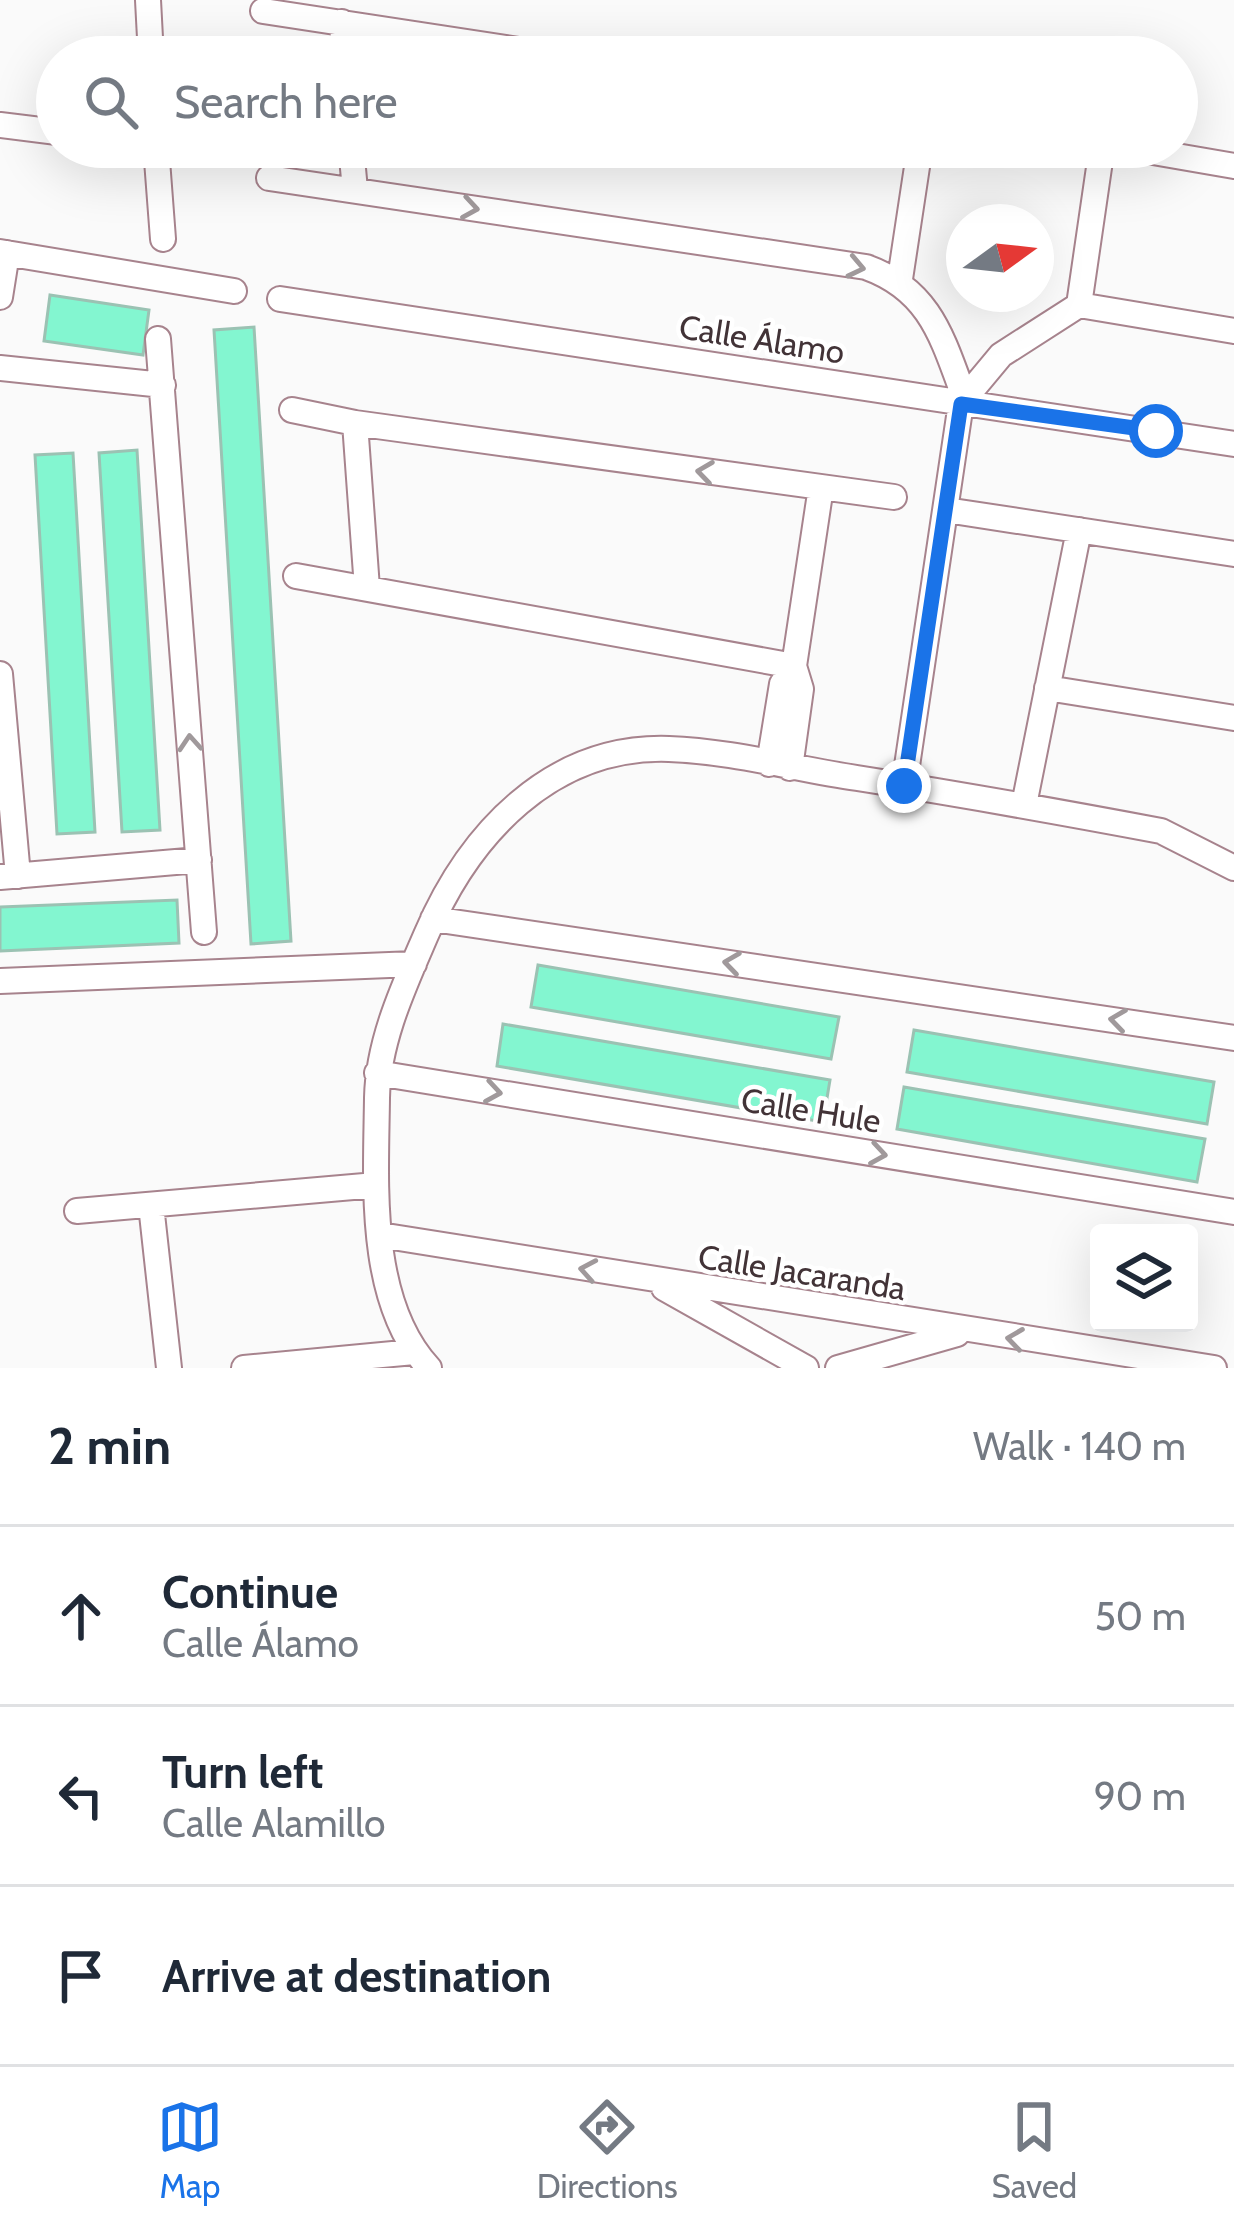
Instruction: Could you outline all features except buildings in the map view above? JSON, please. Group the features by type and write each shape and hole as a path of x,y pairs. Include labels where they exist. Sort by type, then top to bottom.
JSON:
{"street":[{"path":"148,0 150,36"},
{"path":"263,10 431,36"},
{"path":"342,22 343,36"},
{"path":"0,124 36,129"},
{"path":"1198,160 1234,166"},
{"path":"158,168 163,238"},
{"path":"353,168 355,190"},
{"path":"900,280 917,168"},
{"path":"1079,305 1099,168"},
{"path":"269,178 866,267 900,280 934,323 963,400 904,786"},
{"path":"0,297 4,252 234,292"},
{"name":"Calle Álamo","path":"280,299 1234,445"},
{"path":"963,400 1013,345 1079,305 1234,331"},
{"path":"158,339 204,932"},
{"path":"0,368 163,385"},
{"path":"292,410 356,424 894,497"},
{"path":"356,424 368,588"},
{"path":"780,766 801,689 794,666 820,488"},
{"path":"946,510 1234,554"},
{"path":"1024,805 1079,530"},
{"path":"296,575 794,666"},
{"path":"0,674 9,876 199,860"},
{"path":"1047,688 1234,718"},
{"path":"244,1368 421,1360 394,1303 380,1235 377,1073 414,964 462,863 494,822 534,790 582,766 670,749 1160,831 1198,845 1234,868"},
{"path":"433,919 1234,1038"},
{"path":"0,980 414,964"},
{"name":"Calle Hule","path":"377,1073 1234,1212"},
{"path":"77,1211 376,1184"},
{"path":"151,1205 169,1368"},
{"name":"Calle Jacaranda","path":"380,1235 1214,1368"},
{"path":"651,1281 806,1368"},
{"path":"838,1368 964,1331"}],"route":[{"path":"904,786 961,404 1041,411 1156,431"}]}
